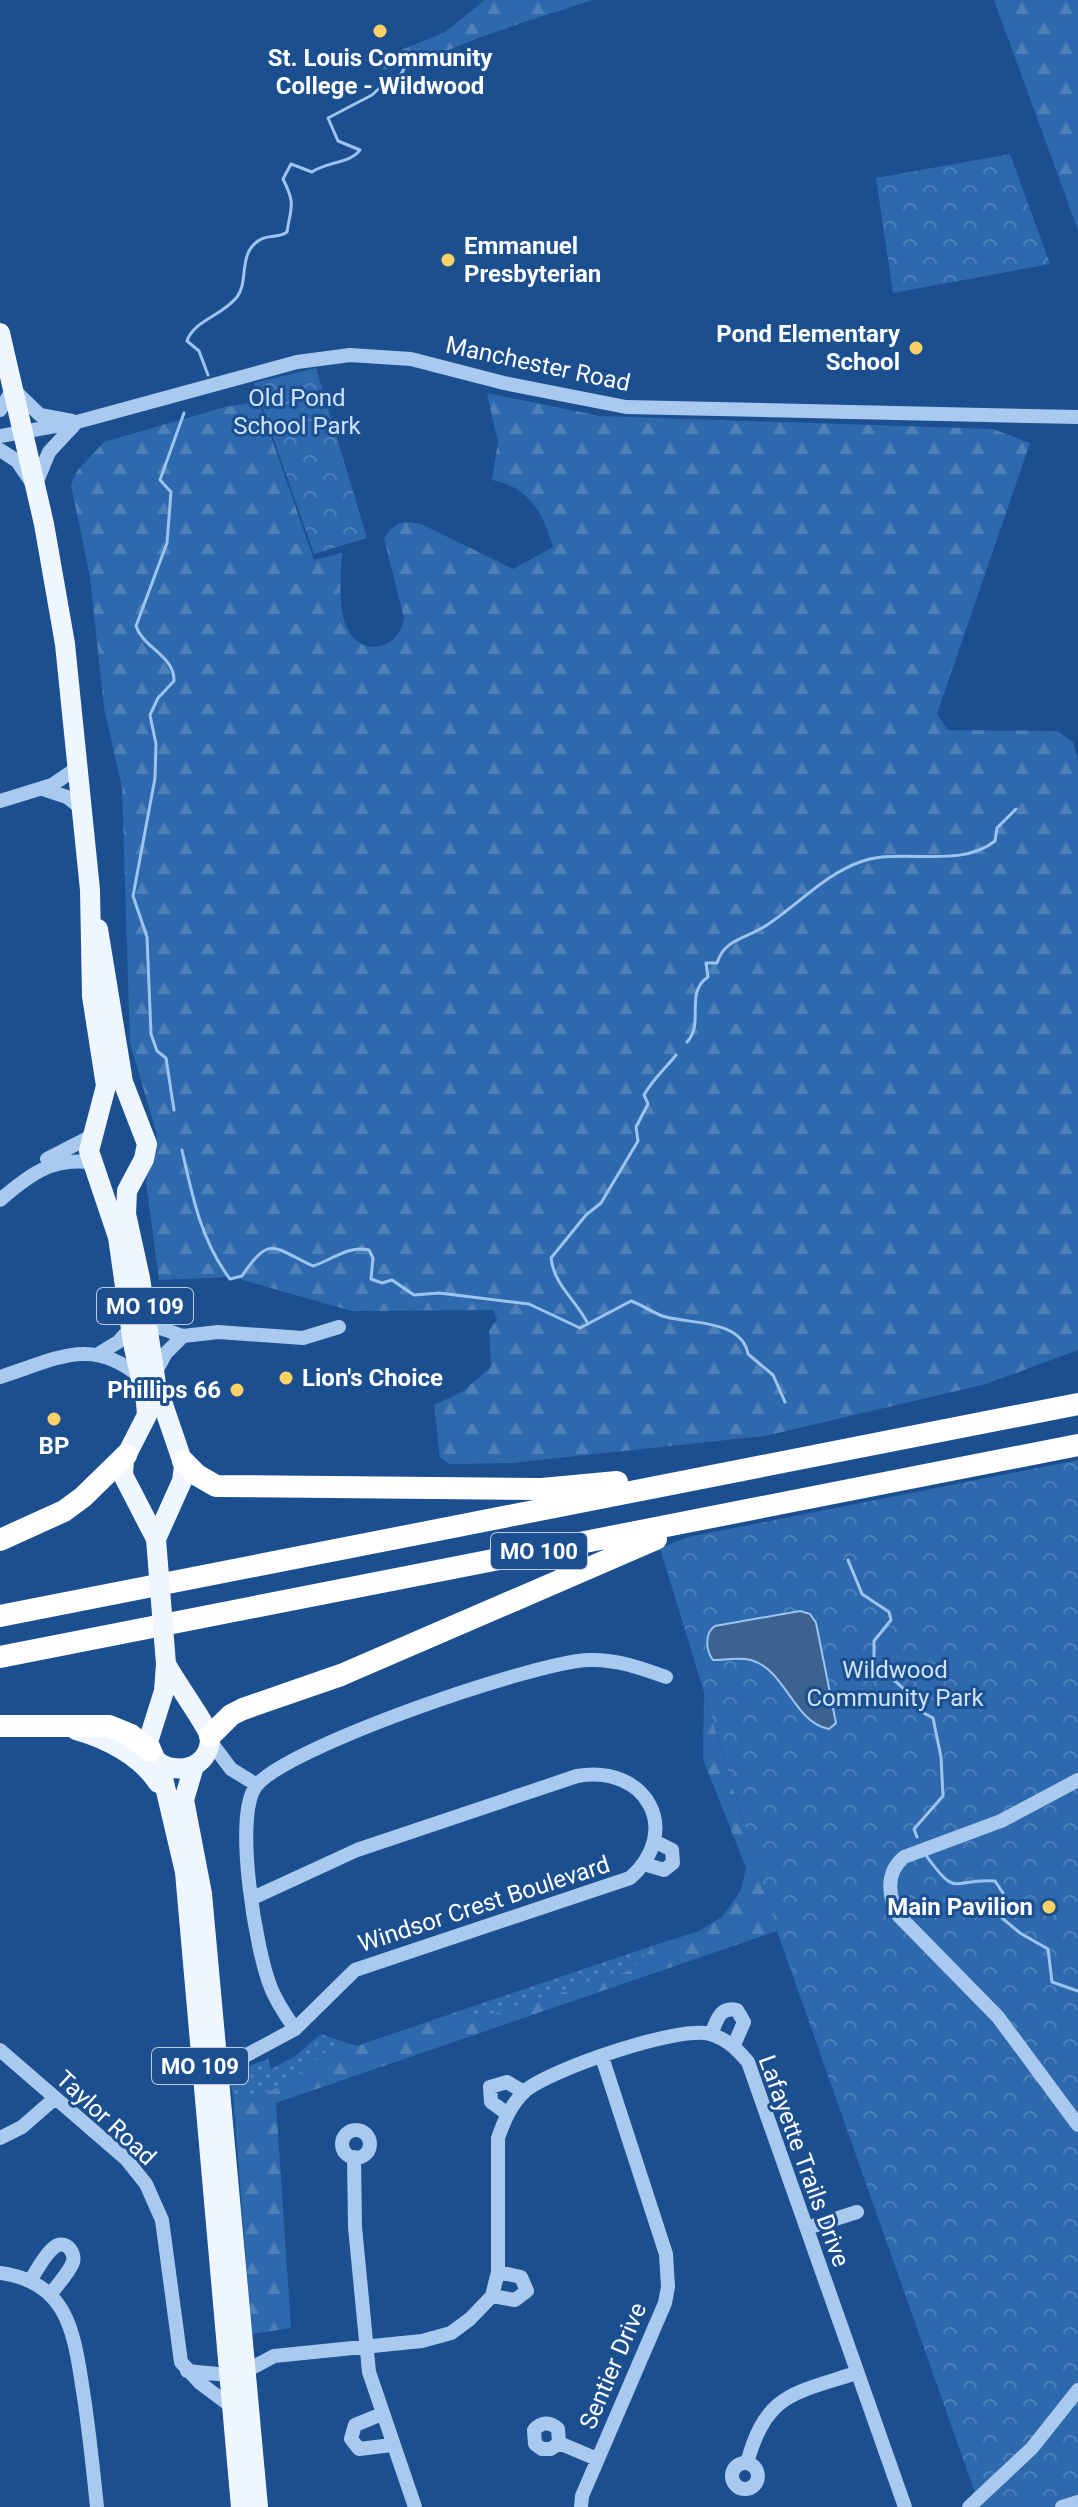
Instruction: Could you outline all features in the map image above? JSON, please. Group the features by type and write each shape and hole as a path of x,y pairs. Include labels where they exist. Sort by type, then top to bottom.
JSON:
{"highway":[{"name":"MO 100","path":"0,1616 1078,1404"},
{"name":"MO 100","path":"0,1657 1078,1445"},
{"path":"0,1540 64,1511 83,1497 129,1451"},
{"path":"181,1456 197,1475 216,1486 542,1489 666,1478 694,1479"},
{"path":"210,1738 231,1715 243,1709 341,1675 593,1564 726,1514"},
{"path":"0,1726 68,1728 96,1725 119,1728 153,1756"}],"main road":[{"name":"MO 109","path":"0,333 58,598 90,890 92,996 106,1086 91,1135 94,1164 118,1237 131,1328 147,1376 181,1456 179,1486 156,1539"},
{"name":"MO 109","path":"90,890 109,983 118,1061 147,1144 125,1202 145,1306 147,1415 122,1470 156,1539 166,1664 156,1718 148,1732 180,1842 237,2373"},
{"path":"91,1135 103,1122 117,1118 139,1127"},
{"path":"94,1164 106,1173 121,1175 142,1163"},
{"path":"129,1451 156,1438 166,1441 181,1456"},
{"path":"127,1485 138,1496 153,1500 168,1496 179,1486"},
{"name":"MO 109","path":"166,1664 193,1711 204,1721 210,1738 196,1764 184,1800 202,1894 216,2040 243,2344 237,2373"},
{"path":"156,1718 173,1708 193,1711"},
{"path":"68,1728 103,1739 144,1765 168,1800"},
{"path":"153,1756 174,1769 196,1764"},
{"path":"237,2373 258,2507"},
{"path":"240,2402 241,2507"}],"street":[{"name":"Manchester Road","path":"0,436 77,422 322,356 372,354 411,359 504,383 626,407 1078,417"},
{"path":"0,410 13,389 40,415 77,422"},
{"path":"35,486 49,452 77,422"},
{"path":"0,450 17,461 35,486"},
{"path":"0,801 43,789 77,768"},
{"path":"43,789 67,797 81,808"},
{"path":"0,1188 18,1174 91,1135"},
{"path":"0,1200 38,1170 53,1163 76,1160 94,1164"},
{"path":"145,1306 160,1328 183,1336 218,1332 303,1338 339,1327"},
{"path":"0,1377 60,1358 100,1353 118,1342 131,1328"},
{"path":"100,1353 119,1359 147,1376 183,1336"},
{"path":"295,2029 275,1997 263,1966 246,1815 257,1785 276,1769 347,1733 535,1670 590,1660 623,1663 666,1677"},
{"path":"210,1738 231,1769"},
{"path":"196,1764 231,1769 257,1785"},
{"path":"253,1898 357,1850 592,1774 617,1775 643,1794 654,1818 654,1841 672,1850 673,1863 664,1870 644,1864"},
{"path":"1078,1780 1001,1821 904,1857 896,1864 890,1885 893,1906 899,1916 998,2017 1078,2125"},
{"name":"Windsor Crest Boulevard","path":"219,2075 295,2029 355,1970 616,1885 644,1864 654,1841"},
{"path":"711,2034 720,2014 728,2009 737,2010 744,2022 734,2045"},
{"name":"Lafayette Trails Drive","path":"492,2296 498,2272 498,2138 508,2114 524,2092 547,2076 676,2033 711,2034 734,2045 748,2062 905,2507"},
{"path":"216,2040 231,2050 251,2053"},
{"name":"Taylor Road","path":"0,2050 126,2159 153,2196 164,2235 181,2362 187,2371"},
{"name":"Sentier Drive","path":"581,2507 597,2459 668,2287 666,2254 602,2057"},
{"path":"508,2114 491,2102 490,2087 507,2082 524,2092"},
{"path":"0,2138 22,2127 54,2099"},
{"path":"354,2157 355,2227 366,2348 382,2414 415,2507"},
{"path":"807,2228 857,2212"},
{"path":"30,2281 51,2249 59,2245 68,2247 73,2262 50,2295"},
{"path":"187,2371 237,2373 274,2356 422,2341 451,2333 492,2296 515,2300 527,2291 521,2277 498,2272"},
{"path":"0,2273 30,2281 50,2295 73,2329 97,2507"},
{"path":"243,2344 274,2356"},
{"path":"187,2371 240,2402"},
{"path":"747,2463 762,2419 772,2408 793,2394 856,2373"},
{"path":"969,2507 1032,2448 1078,2390"},
{"path":"382,2414 355,2425 351,2439 359,2449 365,2450 392,2445"},
{"path":"559,2443 597,2459"},
{"path":"1062,2507 1078,2502"}],"green space":[{"path":"485,0 592,0 484,36 422,61 383,69 389,55 445,32"},
{"path":"994,0 1078,0 1078,230"},
{"path":"1010,154 1050,264 893,293 876,178"},
{"name":"Old Pond School Park","path":"316,368 367,538 314,554 254,383"},
{"path":"487,393 600,416 993,429 1030,443 937,714 948,730 1057,731 1073,742 1078,760 1078,1350 986,1384 765,1436 511,1463 450,1464 440,1458 434,1405 462,1392 491,1367 489,1331 497,1319 493,1310 352,1311 232,1277 159,1280 146,1181 157,1135 130,1043 122,787 104,708 90,577 71,485 77,471 104,442 225,407 259,402 314,560 342,553 341,600 347,628 361,644 379,646 395,637 404,618 384,538 396,525 404,522 421,524 513,569 553,547 533,503 516,489 492,480 498,442"},
{"name":"Wildwood Community Park","path":"1078,1460 1078,2507 980,2507 777,1931 660,1548 688,1537"},
{"path":"704,1693 777,1931 276,2103 291,2328 252,2334 233,2095 252,2100 284,2084 341,2041 357,2046 462,2010 481,2018 629,1971 655,1945 699,1931 722,1917 741,1890 746,1868 703,1759"},
{"path":"655,1945 629,1971 481,2018 462,2010"},
{"path":"321,2034 341,2041 284,2084 252,2100 233,2095 229,2079 233,2072 268,2059 271,2069 294,2057"}],"shaded area":[{"path":"800,1611 810,1614 816,1623 836,1723 829,1729 807,1717 782,1684 763,1666 746,1659 713,1660 709,1652 708,1637 715,1626"}],"waterway":[{"path":"208,375 199,351 187,341 195,328 237,297 252,247 261,239 287,232 291,200 283,179 291,164 312,172 356,154 360,150 338,141 328,118 372,95 388,80 397,81 404,69 403,62"},
{"path":"174,1110 166,1058 157,1051 151,1034 147,937 133,896 155,778 156,744 150,715 158,698 174,681 169,665 136,626 167,543 171,492 160,480 184,413"},
{"path":"687,1042 694,1026 697,991 708,977 706,963 717,963 730,944 767,925 837,873 863,861 896,856 948,856 981,849 995,841 997,828 1016,809"},
{"path":"588,1324 556,1276 551,1258 586,1215 601,1203 638,1141 636,1127 648,1104 644,1095 676,1055"},
{"path":"182,1150 205,1233 230,1279 242,1276 267,1249 281,1250 313,1266 347,1251 361,1249 369,1250 373,1258 371,1279 382,1283 392,1280 414,1295 439,1293 529,1304 580,1328 631,1301 662,1316 714,1325 736,1335 744,1343 748,1354 773,1375 785,1402"},
{"path":"848,1560 862,1594 889,1612 891,1620 874,1641 874,1662 906,1691 920,1711 933,1718 941,1757 943,1796 914,1829 917,1837"},
{"path":"925,1854 950,1882 995,1881 1003,1893 1002,1918 1048,1949 1052,1982 1078,1991"}],"place":[{"name":"St. Louis Community College - Wildwood","path":"380,31"},
{"name":"Emmanuel Presbyterian","path":"448,260"},
{"name":"Pond Elementary School","path":"916,348"},
{"name":"Lion's Choice","path":"286,1378"},
{"name":"Phillips 66","path":"237,1390"},
{"name":"BP","path":"54,1419"},
{"name":"Main Pavilion","path":"1049,1907"}]}
